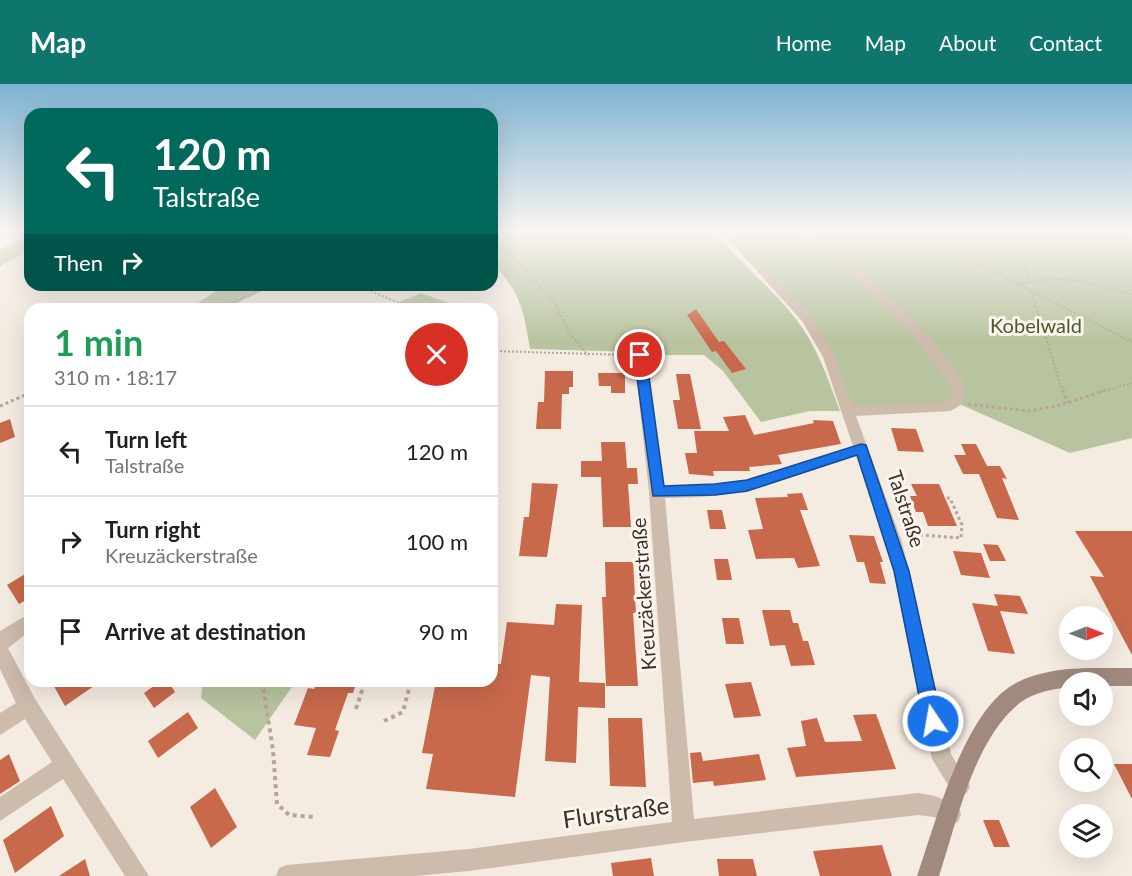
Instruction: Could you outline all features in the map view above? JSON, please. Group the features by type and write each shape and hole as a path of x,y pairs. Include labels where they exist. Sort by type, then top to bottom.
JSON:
{"street":[{"name":"Talstraße","path":"759,267 807,319 829,357 891,533 903,576 942,759 960,786"},
{"path":"849,267 915,330 956,381 959,388 957,403 936,410 849,411"},
{"name":"Kreuzäckerstraße","path":"640,355 657,492 684,831"},
{"path":"657,492 719,490 747,486 861,449"},
{"path":"0,644 24,625"},
{"path":"0,650 28,706 138,876"},
{"path":"928,876 972,755 987,727 1002,706 1015,694 1032,687 1063,680 1132,676"},
{"path":"0,724 28,706"},
{"path":"0,810 65,765"},
{"name":"Flurstraße","path":"293,876 469,860 684,831 918,804 935,807 950,814"}],"path":[{"path":"523,267 555,303 568,330 588,355"},
{"path":"984,267 1132,342"},
{"path":"1024,267 1030,280"},
{"path":"1020,285 1038,277 1064,278 1132,294"},
{"path":"232,303 258,291"},
{"path":"370,291 397,303"},
{"path":"1031,291 1040,327 1051,350 1067,403"},
{"path":"498,351 640,355"},
{"path":"957,403 1029,411 1067,403 1132,383"},
{"path":"0,406 24,396"},
{"path":"891,533 961,538 962,525 950,498 945,498"},
{"path":"263,687 273,750 277,804 291,817 315,817"},
{"path":"356,709 362,687"},
{"path":"384,721 403,712 409,687"}],"green space":[{"path":"498,267 747,267 786,307 803,329 821,363 840,411 810,411 761,422 723,371 704,355 640,355 638,352 530,349 523,312 515,292"},
{"name":"Kobelwald","path":"757,267 1132,267 1132,438 1070,453 957,403 849,411 819,338"},
{"path":"216,291 262,291 237,303 198,303"},
{"path":"421,293 448,303 398,303"},
{"path":"202,687 292,687 255,740 201,698"}],"building":[{"path":"696,309 719,342 724,341 746,369 732,373 716,351 712,352 687,315"},
{"path":"545,371 573,371 573,387 569,387 569,394 562,394 561,429 536,429 538,402 544,402"},
{"path":"598,373 625,373 625,393 611,393 611,386 599,386"},
{"path":"676,374 690,374 701,429 678,429 673,400 680,400"},
{"path":"745,415 754,435 814,423 813,420 833,421 841,444 778,455 782,464 749,467 750,471 713,471 714,476 689,474 685,453 697,453 694,431 729,431 723,417"},
{"path":"10,419 15,437 0,443 0,423"},
{"path":"891,428 916,429 924,452 898,451"},
{"path":"601,442 625,442 627,468 637,468 638,484 628,484 631,527 603,527 601,477 581,477 581,461 602,461"},
{"path":"961,444 976,444 987,466 1000,466 1007,479 1002,478 1019,520 997,518 979,474 963,474 954,455 966,455"},
{"path":"532,483 558,484 547,557 519,556 524,517 529,517"},
{"path":"911,484 939,484 957,526 928,526 923,512 916,512 910,496 917,496"},
{"path":"802,493 808,510 800,510 820,566 798,568 794,558 756,559 748,530 763,529 755,498 788,497 787,494"},
{"path":"707,510 722,510 726,529 710,529"},
{"path":"1075,531 1132,531 1132,655 1113,619 1113,606 1106,606 1090,576 1104,577"},
{"path":"849,535 874,536 883,562 880,562 886,584 870,583 864,562 857,562"},
{"path":"983,544 998,545 1006,561 990,561"},
{"path":"953,551 981,553 990,578 961,575"},
{"path":"714,559 728,559 732,580 717,580"},
{"path":"605,562 633,562 636,613 633,613 638,686 606,686 602,597 606,597"},
{"path":"24,575 24,601 19,604 7,585"},
{"path":"994,594 1020,596 1028,614 1000,611 1015,654 988,651 972,603 998,606"},
{"path":"556,604 582,605 579,682 605,683 605,708 578,707 576,763 545,761 550,677 531,675 515,797 426,789 433,754 422,753 435,687 498,687 498,664 501,664 507,622 554,625"},
{"path":"762,610 790,610 793,623 798,623 803,641 808,641 815,665 791,666 785,645 770,646"},
{"path":"722,618 739,618 744,644 726,644"},
{"path":"751,682 761,716 734,718 725,684"},
{"path":"54,687 92,687 65,706"},
{"path":"152,687 172,687 175,692 154,708 144,693"},
{"path":"315,687 355,687 353,693 348,693 335,730 339,731 330,757 307,755 316,728 294,725 308,688 314,689"},
{"path":"188,712 198,728 158,758 148,741"},
{"path":"876,714 896,769 796,777 787,748 806,746 801,721 817,718 825,742 862,741 853,715"},
{"path":"608,718 642,718 646,787 610,786"},
{"path":"701,752 703,761 759,754 766,780 714,786 713,781 693,783 690,753"},
{"path":"9,754 20,781 0,794 0,760"},
{"path":"1114,764 1132,764 1132,799"},
{"path":"215,788 237,827 211,848 190,807"},
{"path":"51,806 64,836 15,873 3,840"},
{"path":"983,820 999,820 1010,847 994,847"},
{"path":"882,845 892,876 820,876 813,851"},
{"path":"651,858 654,876 613,876 611,863"},
{"path":"85,859 90,876 59,876"},
{"path":"717,859 753,859 757,876 719,876"}],"route":[{"path":"640,355 657,492 715,490 747,486 861,449 902,571 933,721"}]}
